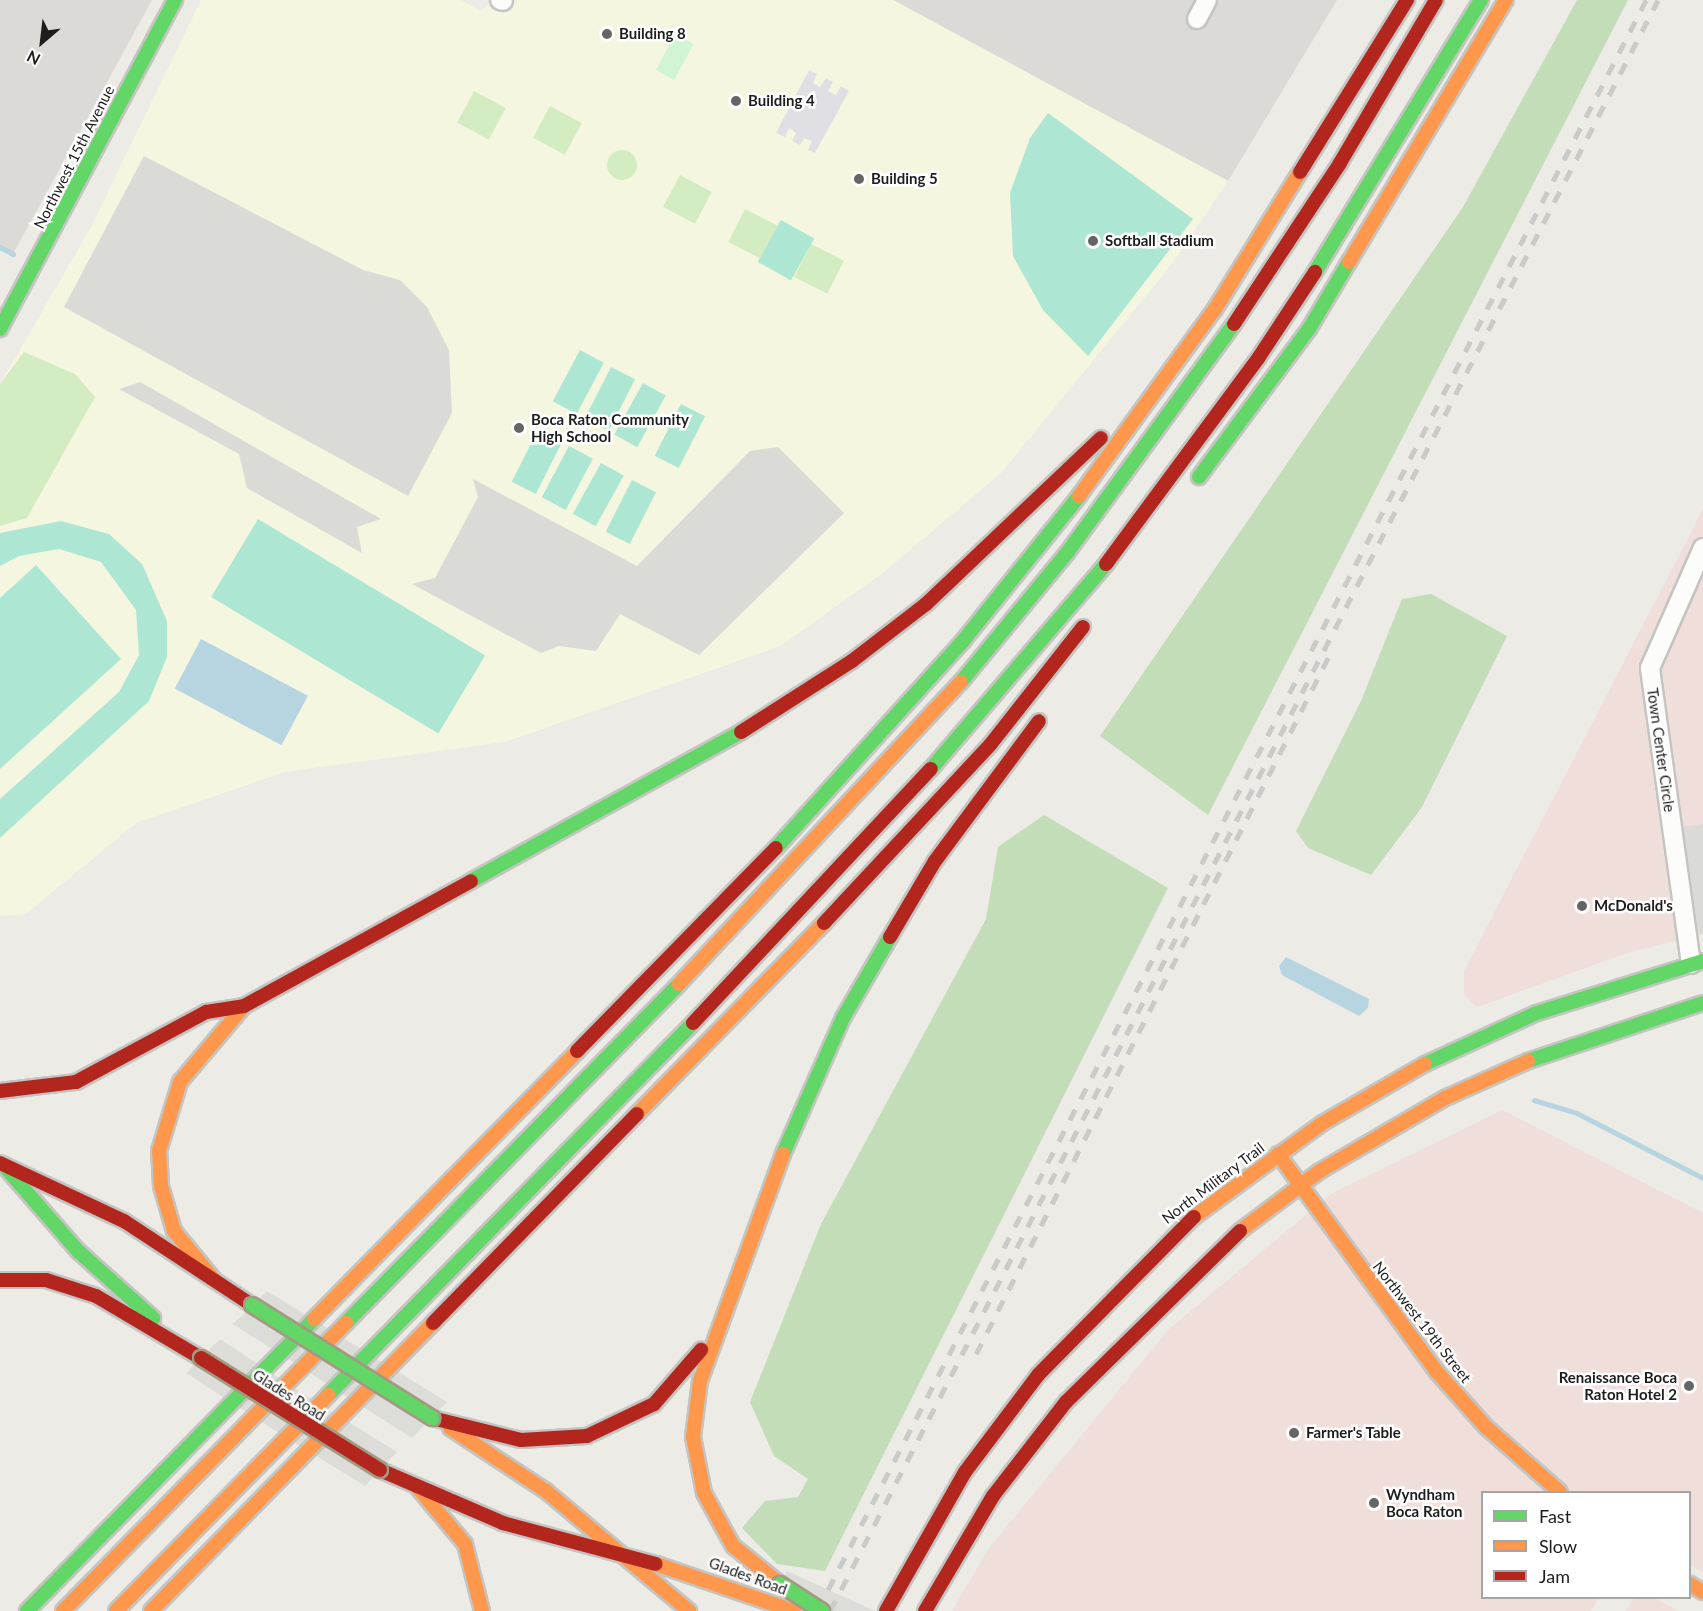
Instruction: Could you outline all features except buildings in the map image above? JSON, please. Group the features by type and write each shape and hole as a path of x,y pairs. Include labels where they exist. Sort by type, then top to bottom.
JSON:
{"main road":[{"name":"Northwest 15th Avenue","path":"0,328 175,0"},
{"path":"27,1611 810,814 1000,597 1182,356 1282,209 1407,0"},
{"path":"63,1611 793,868 953,692 1067,553 1209,363 1341,163 1436,0"},
{"path":"116,1611 685,1032 994,701 1084,594 1259,357 1388,158 1480,0"},
{"path":"1189,490 1303,337 1506,0"},
{"path":"0,1091 75,1082 206,1012 244,1006 726,741 829,678 992,546 1182,356"},
{"path":"151,1611 914,830 1028,701 1092,619 1068,673"},
{"path":"822,1611 780,1584 726,1537 696,1466 696,1394 727,1300 791,1129 843,1018 935,861 1047,711"},
{"name":"North Military Trail","path":"886,1611 966,1472 1038,1375 1174,1232 1278,1154 1367,1096 1455,1049 1590,994 1697,962"},
{"path":"925,1611 993,1496 1066,1402 1201,1263 1300,1185 1394,1126 1498,1073 1610,1029 1703,1003"},
{"path":"215,1281 174,1231 160,1186 159,1151 180,1082 244,1006"},
{"name":"Northwest 19th Street","path":"1278,1154 1437,1372 1486,1427 1559,1491"},
{"name":"Glades Road","path":"1,1162 124,1221 546,1491 689,1611"},
{"name":"Glades Road","path":"1,1162 78,1251 201,1358 380,1470 511,1526 620,1555 771,1601 794,1611"},
{"path":"0,1280 46,1280 96,1296 201,1358"},
{"path":"432,1418 537,1441 587,1436 617,1426 680,1380 727,1300"},
{"path":"418,1488 465,1544 482,1611"}],"street":[{"path":"1197,19 1207,0"},
{"name":"Town Center Circle","path":"1697,962 1650,668 1703,548"}],"shaded area":[{"path":"0,0 152,0 13,254 0,247"},
{"name":"Boca Raton Community High School","path":"201,0 461,0 481,11 491,0 893,0 1228,181 1172,264 1001,473 884,572 781,646 505,742 285,772 136,823 26,914 0,916 0,384 90,229"},
{"path":"893,0 1337,0 1228,181"},
{"path":"809,70 817,74 813,83 820,87 826,78 833,82 828,91 836,95 841,86 849,91 815,153 808,150 812,141 804,138 800,145 792,141 796,133 789,128 785,137 776,133"},
{"path":"144,156 363,270 400,280 427,307 449,350 452,413 408,496 64,307"},
{"path":"140,382 381,519 357,527 362,553 247,488 239,454 119,389"},
{"path":"778,447 844,513 699,655 620,614 596,651 559,646 541,653 412,584 435,578 478,497 473,479 637,566 750,451"},
{"path":"1703,509 1703,934 1630,952 1477,1007 1464,995 1464,971"},
{"path":"1703,824 1703,934 1699,935 1682,827"},
{"path":"1502,1110 1703,1213 1703,1572 1691,1566 1691,1491 1481,1491 1481,1599 1598,1599 1591,1611 952,1611 989,1548 1169,1329 1331,1194"},
{"path":"1634,1599 1657,1599 1678,1611 1625,1611"}],"green space":[{"path":"1577,0 1628,0 1208,815 1100,736 1463,207"},
{"path":"675,34 694,44 674,80 656,70"},
{"path":"474,91 506,108 489,140 457,123"},
{"path":"550,106 582,123 565,155 533,138"},
{"name":"Softball Stadium","path":"1048,113 1193,219 1088,356 1043,310 1013,256 1010,193 1030,138"},
{"path":"622,150 633,154 637,165 633,176 622,180 611,176 607,165 611,154"},
{"path":"680,175 712,192 695,224 663,207"},
{"path":"745,209 778,226 761,259 728,242"},
{"path":"781,220 814,238 791,280 758,262"},
{"path":"811,244 844,261 827,294 794,277"},
{"path":"580,350 604,363 577,414 553,401"},
{"path":"24,352 75,374 95,397 27,518 0,526 0,384"},
{"path":"611,367 635,379 609,431 585,419"},
{"path":"643,383 666,396 637,447 614,435"},
{"path":"681,404 705,416 679,468 655,456"},
{"path":"538,430 562,442 536,494 512,482"},
{"path":"569,446 593,459 566,510 542,497"},
{"path":"601,463 624,476 596,526 573,514"},
{"path":"632,480 656,492 630,544 606,532"},
{"path":"258,519 485,655 438,733 211,597"},
{"path":"61,521 109,534 142,564 167,621 167,657 149,701 0,838 0,799 119,692 139,655 136,610 101,562 59,549 19,556 0,566 0,533"},
{"path":"36,565 121,659 0,769 0,598"},
{"path":"1431,594 1507,636 1422,807 1371,875 1308,848 1296,831 1361,701 1402,599"},
{"path":"1044,815 1168,888 825,1571 777,1564 742,1528 765,1501 798,1497 808,1479 774,1456 750,1402 821,1224 986,919 998,847"}],"water":[{"path":"201,639 308,696 282,745 175,688"},
{"path":"1286,957 1369,999 1368,1008 1359,1016 1282,975 1279,966"}],"pier":[{"path":"267,1291 447,1402 412,1438 233,1324"},
{"path":"220,1339 397,1452 365,1486 186,1373"},
{"path":"787,1571 875,1611 766,1611"}],"waterway":[{"path":"0,247 13,254"},
{"path":"1534,1100 1577,1113 1703,1178"}],"railway":[{"path":"817,1611 1646,0"},
{"path":"830,1611 1658,0"},
{"path":"976,1354 1332,650"}],"traffic: fast":[{"path":"0,329 175,0"},
{"path":"1315,272 1481,0"},
{"path":"1199,477 1309,329 1349,262"},
{"path":"961,682 1067,553 1234,324"},
{"path":"776,848 963,641 1079,496"},
{"path":"931,769 1106,564"},
{"path":"471,881 741,732"},
{"path":"783,1154 843,1018 890,937"},
{"path":"1425,1064 1537,1013 1703,961"},
{"path":"346,1323 679,984"},
{"path":"1528,1061 1703,1003"},
{"path":"328,1395 693,1023"},
{"path":"6,1168 78,1251 153,1318"},
{"path":"252,1305 432,1418"},
{"path":"27,1611 314,1319"},
{"path":"780,1584 822,1611"}],"traffic: slow":[{"path":"1349,262 1506,0"},
{"path":"1079,496 1215,309 1300,172"},
{"path":"679,984 961,682"},
{"path":"637,1114 824,923"},
{"path":"215,1281 174,1231 161,1186 159,1151 180,1082 244,1006"},
{"path":"314,1319 577,1051"},
{"path":"1240,1231 1320,1171 1445,1098 1528,1061"},
{"path":"1194,1217 1321,1124 1425,1064"},
{"path":"780,1584 733,1546 704,1493 693,1437 700,1381 783,1154"},
{"path":"1278,1154 1437,1372 1486,1427 1559,1491"},
{"path":"63,1611 346,1323"},
{"path":"151,1611 433,1323"},
{"path":"116,1611 328,1395"},
{"path":"450,1428 546,1491 689,1611"},
{"path":"418,1488 465,1544 482,1611"},
{"path":"656,1564 794,1611"},
{"path":"1691,1585 1703,1592"}],"traffic: jam":[{"path":"1300,172 1407,0"},
{"path":"1234,324 1340,163 1436,0"},
{"path":"1106,564 1259,357 1315,272"},
{"path":"741,732 852,661 926,604 1101,438"},
{"path":"824,923 990,745 1083,627"},
{"path":"890,937 935,861 1039,721"},
{"path":"693,1023 931,769"},
{"path":"577,1051 776,848"},
{"path":"0,1091 76,1082 206,1012 244,1006 471,881"},
{"path":"433,1323 637,1114"},
{"path":"0,1163 124,1221 252,1305"},
{"path":"886,1611 965,1472 1038,1375 1194,1217"},
{"path":"925,1611 993,1496 1066,1402 1240,1231"},
{"path":"0,1280 46,1280 96,1296 201,1358"},
{"path":"432,1418 521,1440 587,1436 654,1404 701,1350"},
{"path":"201,1358 380,1470"},
{"path":"380,1470 503,1523 656,1564"}],"place":[{"name":"Building 8","path":"607,34"},
{"name":"Building 4","path":"736,101"},
{"name":"Building 5","path":"859,179"},
{"name":"Softball Stadium","path":"1093,241"},
{"name":"Boca Raton Community High School","path":"519,428"},
{"name":"McDonald's","path":"1582,906"},
{"name":"Renaissance Boca Raton Hotel 2","path":"1689,1386"},
{"name":"Farmer's Table","path":"1294,1433"},
{"name":"Wyndham Boca Raton","path":"1374,1503"}]}
